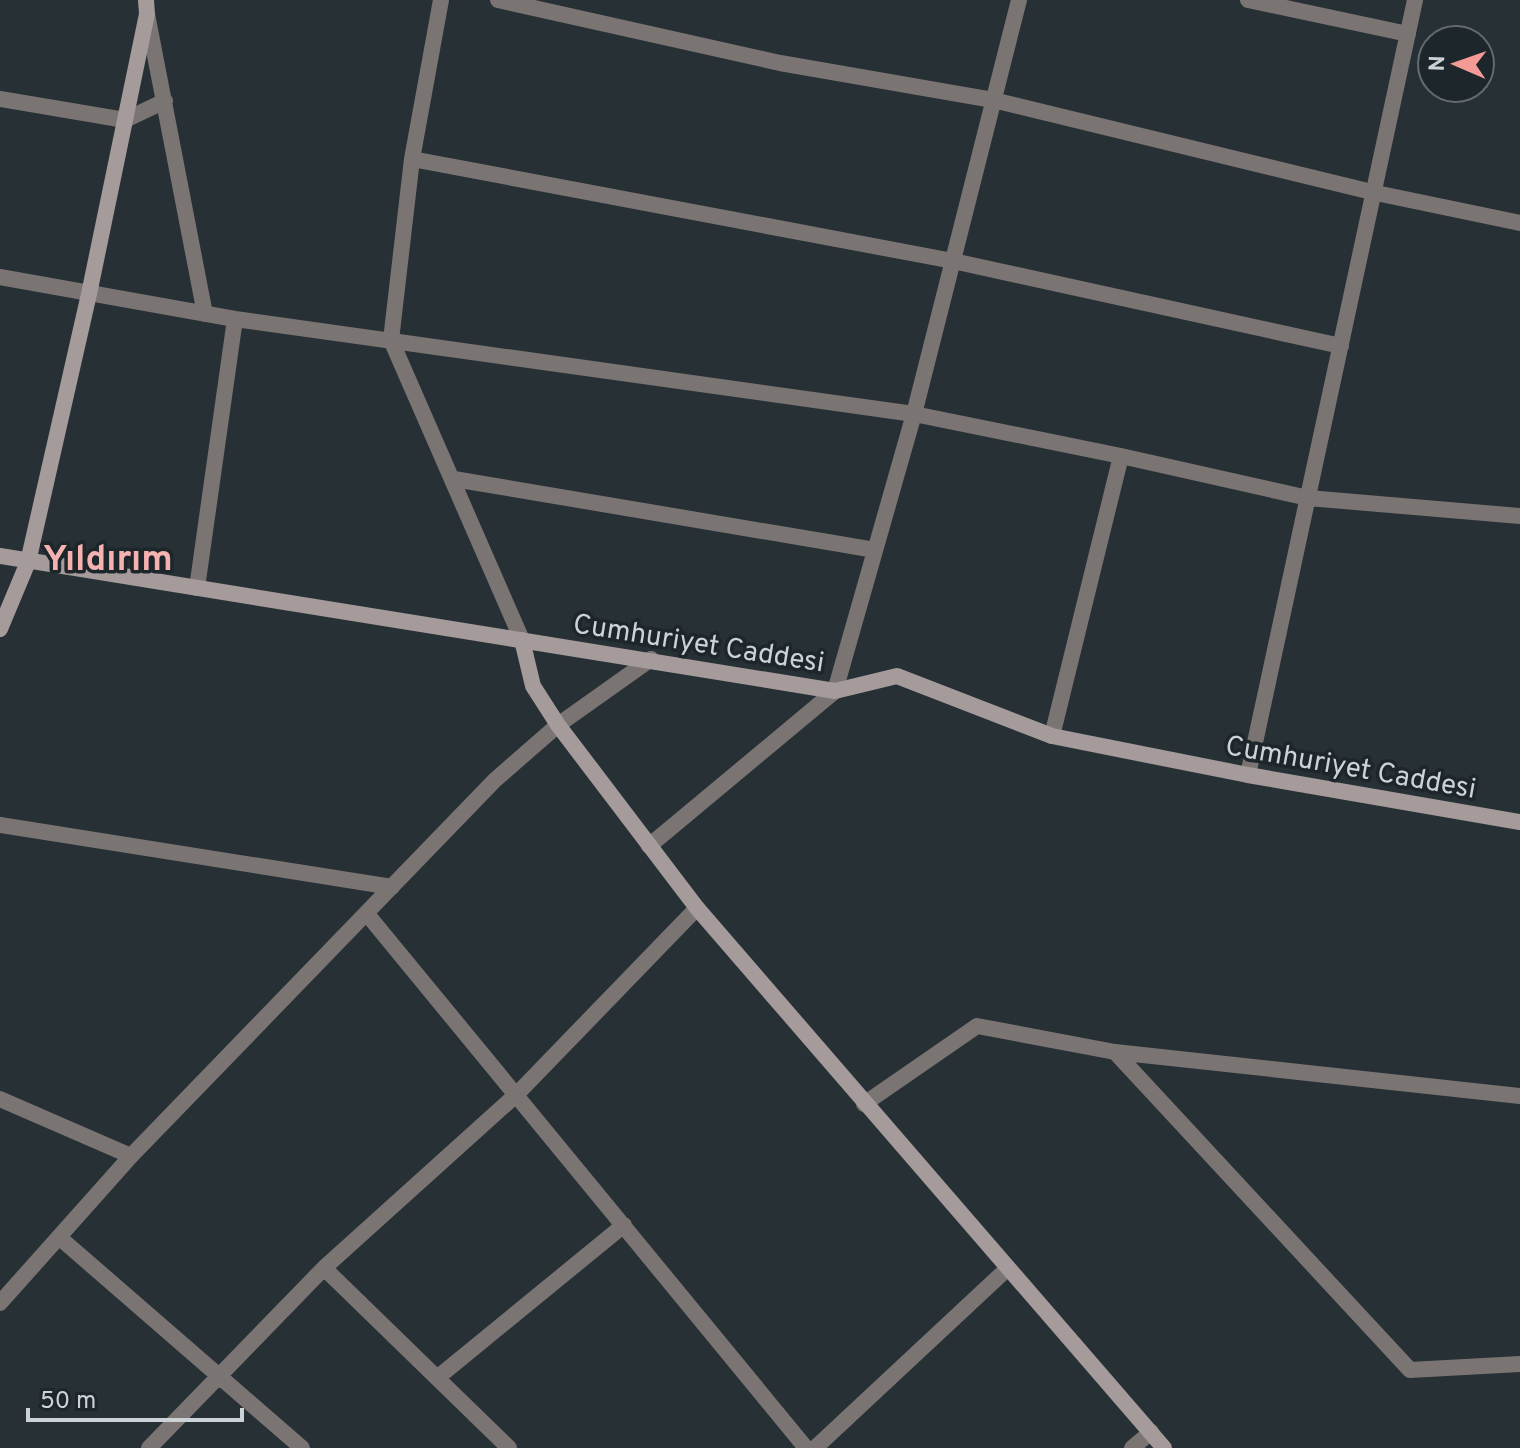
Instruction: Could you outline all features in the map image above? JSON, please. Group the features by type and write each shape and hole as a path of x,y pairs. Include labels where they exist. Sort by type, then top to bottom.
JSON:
{"street":[{"path":"441,0 412,159 391,340 522,640 533,686 558,725 697,908 1164,1448"},
{"path":"498,0 780,63 993,100 1376,193 1520,223"},
{"path":"649,846 835,691 914,414 1019,0"},
{"path":"1248,0 1408,34"},
{"path":"1248,775 1376,193 1415,0"},
{"path":"146,7 205,314"},
{"path":"0,629 28,562 89,294 146,7"},
{"path":"0,99 125,120 165,101"},
{"path":"412,159 953,261 1341,346"},
{"path":"0,277 235,319 914,414 1308,498 1520,516"},
{"path":"197,588 235,319"},
{"path":"1052,736 1121,456"},
{"path":"454,479 875,550"},
{"name":"Cumhuriyet Caddesi","path":"0,556 835,691 897,676 1052,736 1248,775 1520,822"},
{"path":"0,1303 131,1156 495,780 558,725 651,659"},
{"path":"0,825 392,887"},
{"path":"149,1448 324,1268 517,1094 697,908"},
{"path":"367,914 806,1448"},
{"path":"864,1104 977,1026 1115,1052 1520,1096"},
{"path":"1115,1052 1410,1370 1520,1364"},
{"path":"0,1099 131,1156"},
{"path":"437,1378 624,1225"},
{"path":"60,1238 302,1448"},
{"path":"324,1268 509,1448"},
{"path":"815,1448 1008,1268"},
{"path":"1132,1448 1151,1432"}],"district":[{"name":"Yıldırım","path":"108,557"}]}
